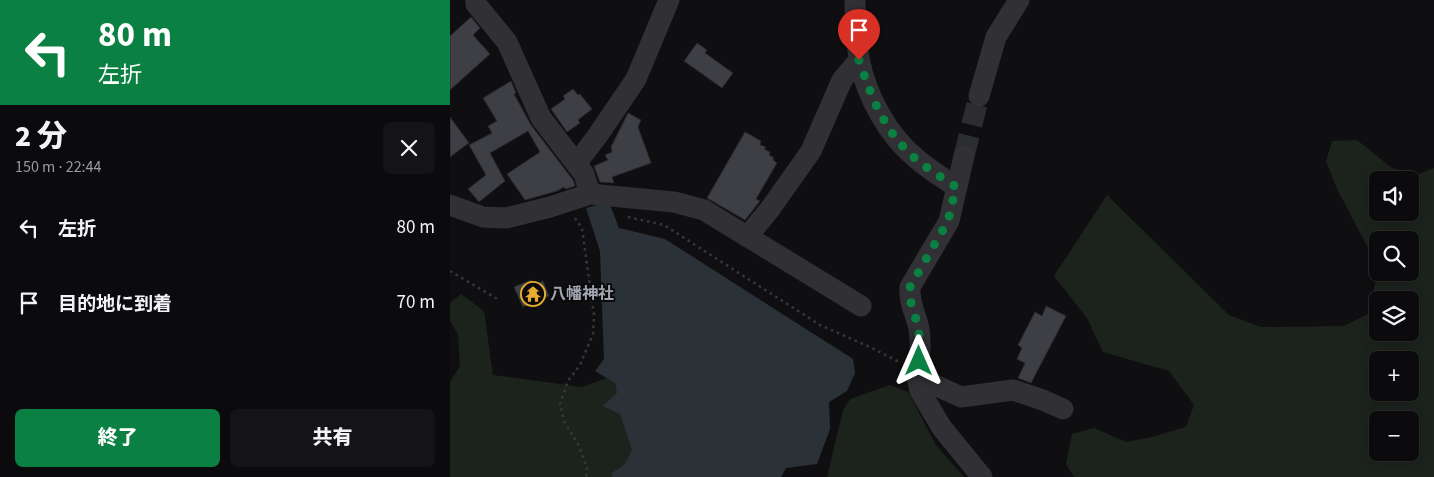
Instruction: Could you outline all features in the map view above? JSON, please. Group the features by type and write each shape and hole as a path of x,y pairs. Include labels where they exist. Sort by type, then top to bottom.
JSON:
{"street":[{"path":"576,164 636,79 669,0"},
{"path":"855,0 859,60 868,88 880,115 896,138 917,160 956,187"},
{"path":"979,96 996,37 1019,0"},
{"path":"474,1 508,42 541,118 584,174 590,194"},
{"path":"747,237 770,209 811,151 842,80 859,60"},
{"path":"964,156 948,221 910,287 910,299 919,330 919,361 916,372 920,391 942,428 982,477"},
{"path":"450,205 483,217 506,218 550,207 590,194 674,202 704,210 861,306"},
{"path":"916,372 933,384 960,397 1013,390 1062,408"}],"path":[{"path":"584,216 575,218 582,228 594,315 592,334 580,364 568,381 560,404 564,420 578,444 587,468 586,477"},
{"path":"620,216 664,225 820,325 874,349 916,372"},
{"path":"450,271 499,300"}],"shaded area":[{"path":"1357,140 1392,168 1402,171 1369,171 1369,221 1419,221 1419,174 1434,168 1434,477 1074,477 1066,464 1072,434 1094,428 1126,442 1152,437 1186,427 1194,405 1169,371 1103,352 1087,318 1054,276 1107,195 1229,315 1261,327 1344,326 1369,314 1369,341 1419,341 1419,291 1374,291 1375,281 1419,281 1419,231 1369,231 1369,250 1337,189 1326,161 1332,141"},
{"path":"609,202 619,228 665,239 853,359 855,373 847,391 829,402 830,429 817,464 786,468 781,477 612,477 612,473 625,464 632,450 620,414 603,406 617,393 615,383 595,371 604,359 600,251 586,208"},
{"path":"461,294 484,311 493,375 582,387 622,373 637,477 450,477 450,382 460,366 458,334 450,321 450,303"},
{"path":"890,385 908,392 936,445 964,477 827,477 843,410 850,399"}],"building":[{"path":"471,17 480,28 473,35 490,54 450,90 450,36"},
{"path":"697,43 707,50 705,53 733,73 722,88 684,61"},
{"path":"511,81 516,93 514,94 531,125 573,180 575,186 566,189 564,187 557,191 525,200 507,174 540,152 528,131 490,153 505,181 479,202 468,189 486,175 469,145 492,133 488,126 497,121 483,98"},
{"path":"573,89 578,95 580,94 592,109 578,120 580,123 567,132 551,109 565,99 563,96"},
{"path":"628,113 641,120 638,127 651,163 612,177 614,183 600,182 594,166 608,160 605,155 612,152 611,147"},
{"path":"450,117 469,143 450,157"},
{"path":"745,132 761,141 760,145 766,147 764,149 770,152 769,155 777,163 756,199 760,201 745,220 707,198"},
{"name":"八幡神社","path":"531,280 534,285 543,281 549,296 523,307 514,287"},
{"path":"1046,306 1066,316 1031,383 1018,378 1025,363 1017,359 1022,348 1018,345 1035,312 1042,316"}],"tunnel":[{"path":"964,156 979,96"}],"place":[{"name":"八幡神社","path":"533,294"}],"route":[{"path":"859,60 868,88 880,115 896,138 917,160 956,187 948,221 910,287 910,299 919,330 919,361"}]}
